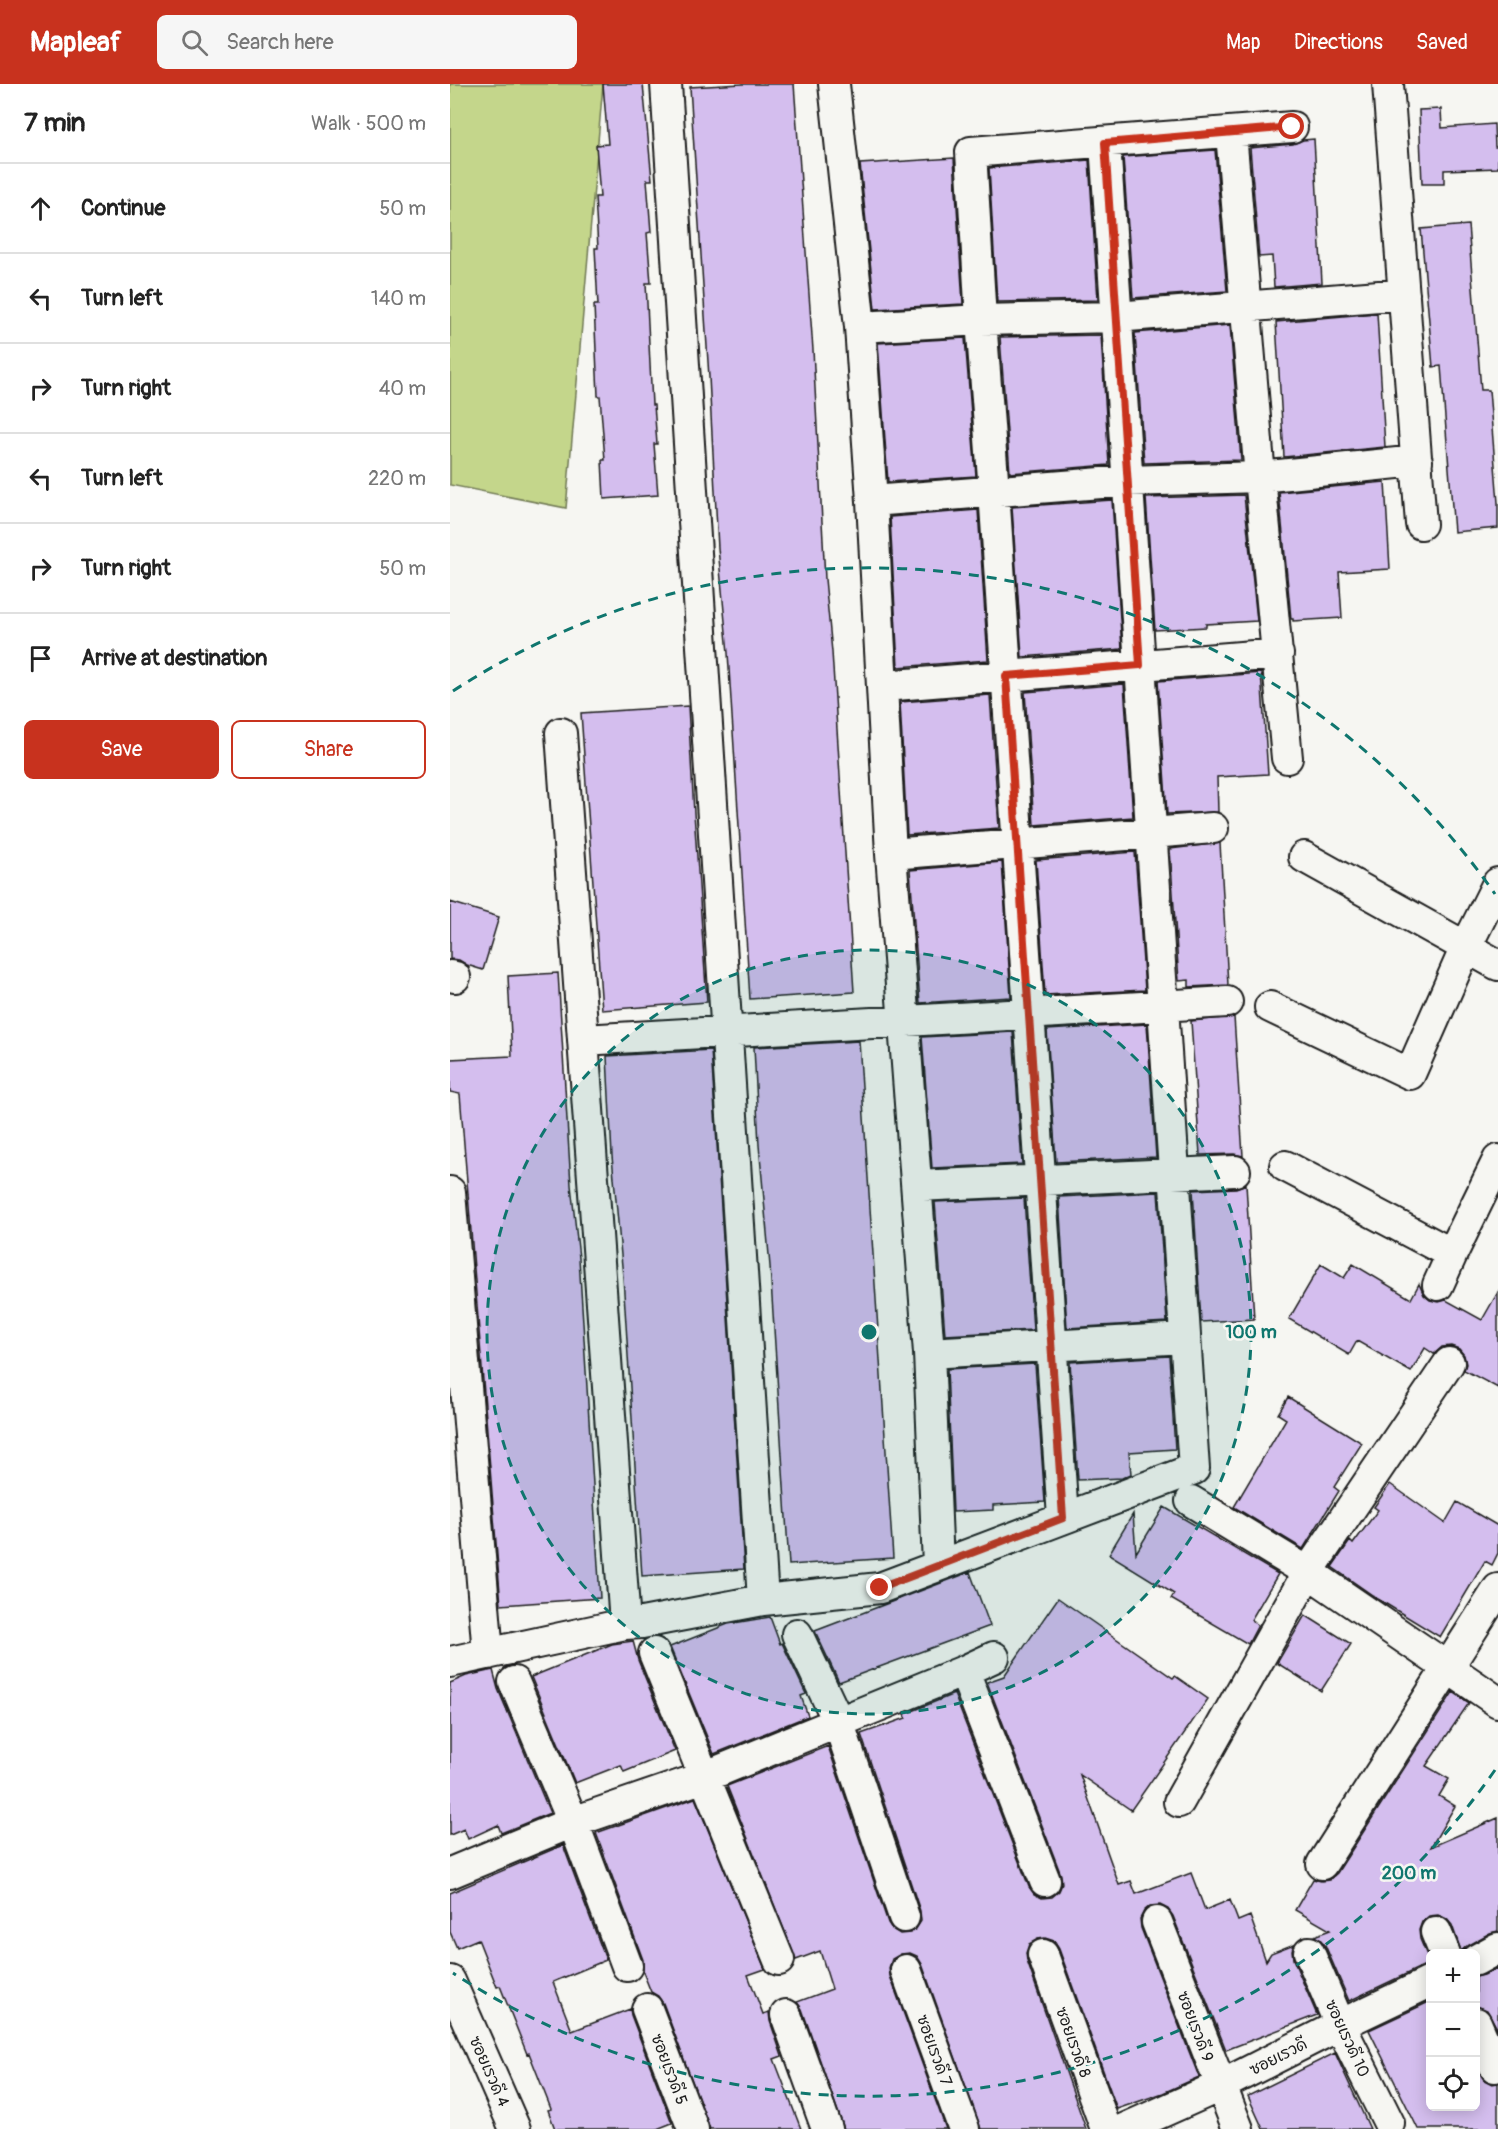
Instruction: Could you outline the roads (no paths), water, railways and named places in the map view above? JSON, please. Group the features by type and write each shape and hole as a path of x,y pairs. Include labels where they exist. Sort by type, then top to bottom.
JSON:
{"street":[{"path":"666,84 763,1600"},
{"path":"834,84 860,327 883,686 891,854 929,1353 938,1565"},
{"path":"1388,84 1421,524"},
{"path":"1063,1518 971,152 1292,127"},
{"path":"1231,133 1260,477 1287,758"},
{"path":"450,1662 625,1624 642,1623 763,1600 880,1588 1194,1468 1105,143"},
{"path":"860,327 981,320 1116,317 1404,294"},
{"path":"872,501 1127,481 1260,477 1416,461"},
{"path":"883,686 1278,654"},
{"path":"561,733 625,1624"},
{"path":"891,854 1213,828"},
{"path":"1304,857 1498,964"},
{"path":"1270,1007 1410,1074 1466,947 1498,883"},
{"path":"583,1041 1227,1002"},
{"path":"1438,1285 1498,1160"},
{"path":"1285,1166 1452,1254"},
{"path":"917,1186 1235,1171"},
{"path":"450,1192 488,1654"},
{"path":"929,1353 1185,1338"},
{"path":"1179,1802 1308,1572 1449,1363"},
{"path":"1191,1501 1308,1572 1498,1702"},
{"path":"1322,1864 1498,1589"},
{"path":"797,1634 838,1722 904,1917"},
{"path":"654,1653 779,1959"},
{"path":"450,1873 573,1822 704,1777 994,1657"},
{"path":"964,1671 1045,1881"},
{"path":"514,1682 573,1822 627,1966"},
{"name":"ซอยเรวดี 9","path":"1157,1922 1238,2129"},
{"path":"1480,1958 1498,1948"},
{"name":"ซอยเรวดี 10","path":"1309,1952 1340,2025 1389,2123"},
{"name":"ซอยเรวดี 8","path":"1042,1955 1106,2129"},
{"name":"ซอยเรวดี 7","path":"906,1970 964,2129"},
{"name":"ซอยเรวดี 4","path":"450,1981 515,2129"},
{"name":"ซอยเรวดี","path":"1125,2129 1220,2086 1426,1984"},
{"name":"ซอยเรวดี 5","path":"647,2009 693,2129"},
{"path":"786,2015 827,2129"},
{"path":"1480,2032 1495,2067"}]}
